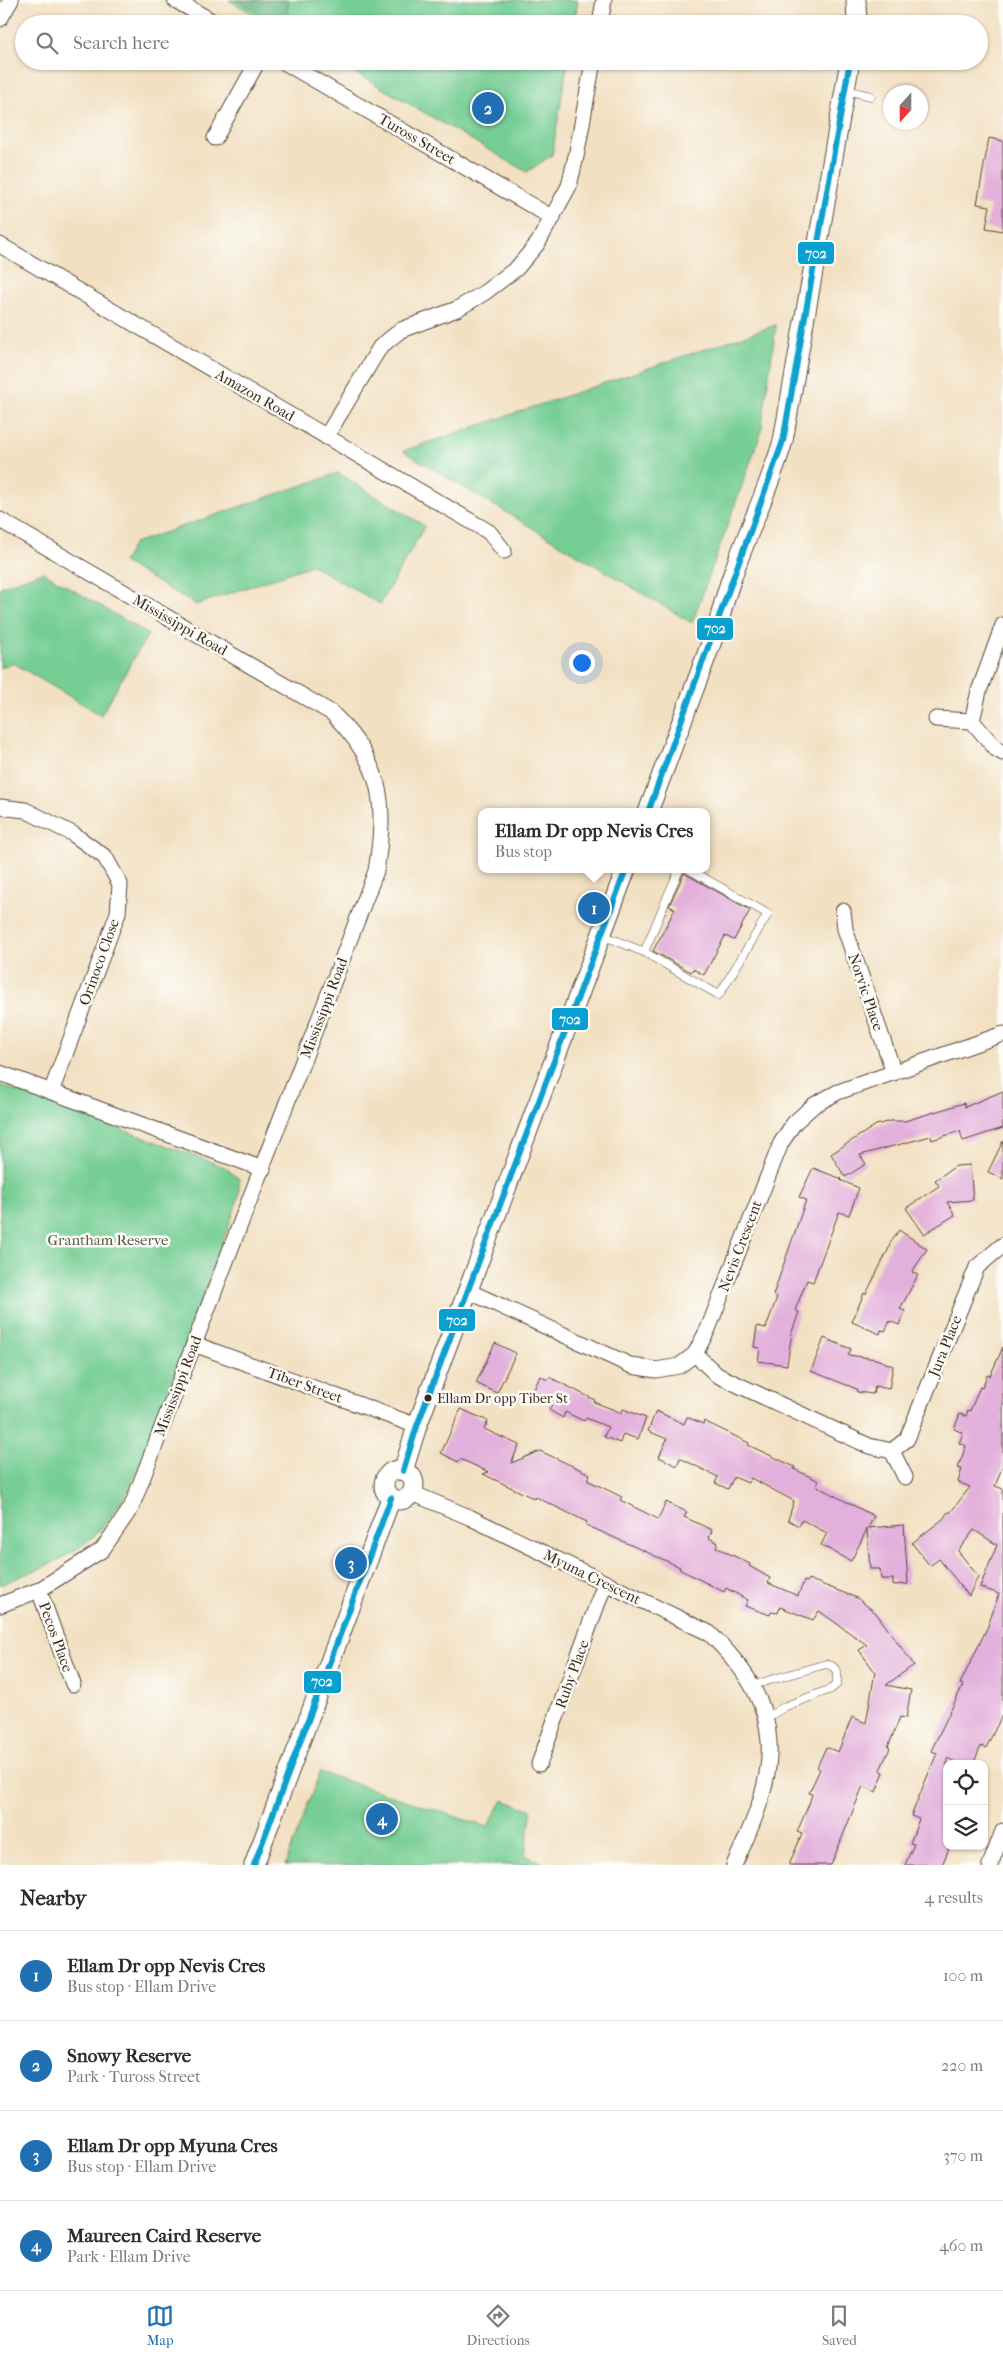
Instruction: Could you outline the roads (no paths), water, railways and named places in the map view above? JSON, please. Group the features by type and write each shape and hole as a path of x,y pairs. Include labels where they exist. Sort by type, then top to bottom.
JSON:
{"street":[{"path":"0,19 11,0"},
{"path":"175,0 201,15"},
{"path":"602,15 604,0"},
{"path":"856,0 857,15"},
{"path":"215,138 253,70"},
{"name":"Tuross Street","path":"298,70 553,218"},
{"path":"326,437 380,347 400,330 457,309 518,268 533,250 553,218 571,178 591,70"},
{"path":"649,808 719,622 727,590 766,493 783,441 848,70"},
{"name":"Amazon Road","path":"0,245 490,532 504,551"},
{"name":"Mississippi Road","path":"0,520 332,713 352,733 368,759 381,796 382,832 376,871 131,1508 102,1550 39,1590 0,1605"},
{"path":"972,721 979,691 1003,625"},
{"path":"936,719 972,721 996,749 1003,753"},
{"name":"Orinoco Close","path":"0,807 25,810 73,834 105,857 120,884 118,913 51,1092"},
{"path":"403,1471 417,1426 624,873"},
{"name":"Norvic Place","path":"843,911 845,929 894,1073"},
{"name":"Nevis Crescent","path":"695,1354 708,1329 781,1143 794,1123 814,1105 838,1092 1003,1034"},
{"path":"0,1073 263,1168"},
{"name":"Jura Place","path":"892,1451 907,1439 977,1267 1003,1245"},
{"path":"468,1291 632,1366 656,1370 679,1366 695,1354 716,1375 869,1446 892,1451 904,1477"},
{"name":"Tiber Street","path":"194,1344 417,1426"},
{"path":"403,1471 413,1480 412,1493 400,1500 391,1498 385,1491 384,1481 390,1473 403,1471"},
{"name":"Myuna Crescent","path":"412,1493 469,1517 709,1633 737,1661 753,1685 766,1718 769,1762 758,1810 734,1865"},
{"path":"254,1865 391,1498"},
{"name":"Ruby Place","path":"539,1764 605,1584"},
{"name":"Pecos Place","path":"39,1590 73,1684"},
{"path":"990,1865 1003,1831"}],"lane":[{"path":"845,90 871,96"},
{"path":"644,952 660,919 663,903 678,873"},
{"path":"601,935 644,952 719,995 768,914 695,873"},
{"path":"753,1685 826,1664 832,1666 837,1672 837,1684 831,1689 786,1706 766,1718"}],"place":[{"name":"Snowy Reserve","path":"488,108"},
{"name":"Ellam Dr opp Nevis Cres","path":"594,908"},
{"name":"Ellam Dr opp Tiber St","path":"428,1398"},
{"name":"Ellam Dr opp Myuna Cres","path":"351,1563"},
{"name":"Maureen Caird Reserve","path":"382,1819"}],"park label":[{"name":"Grantham Reserve","path":"108,1240"}]}
